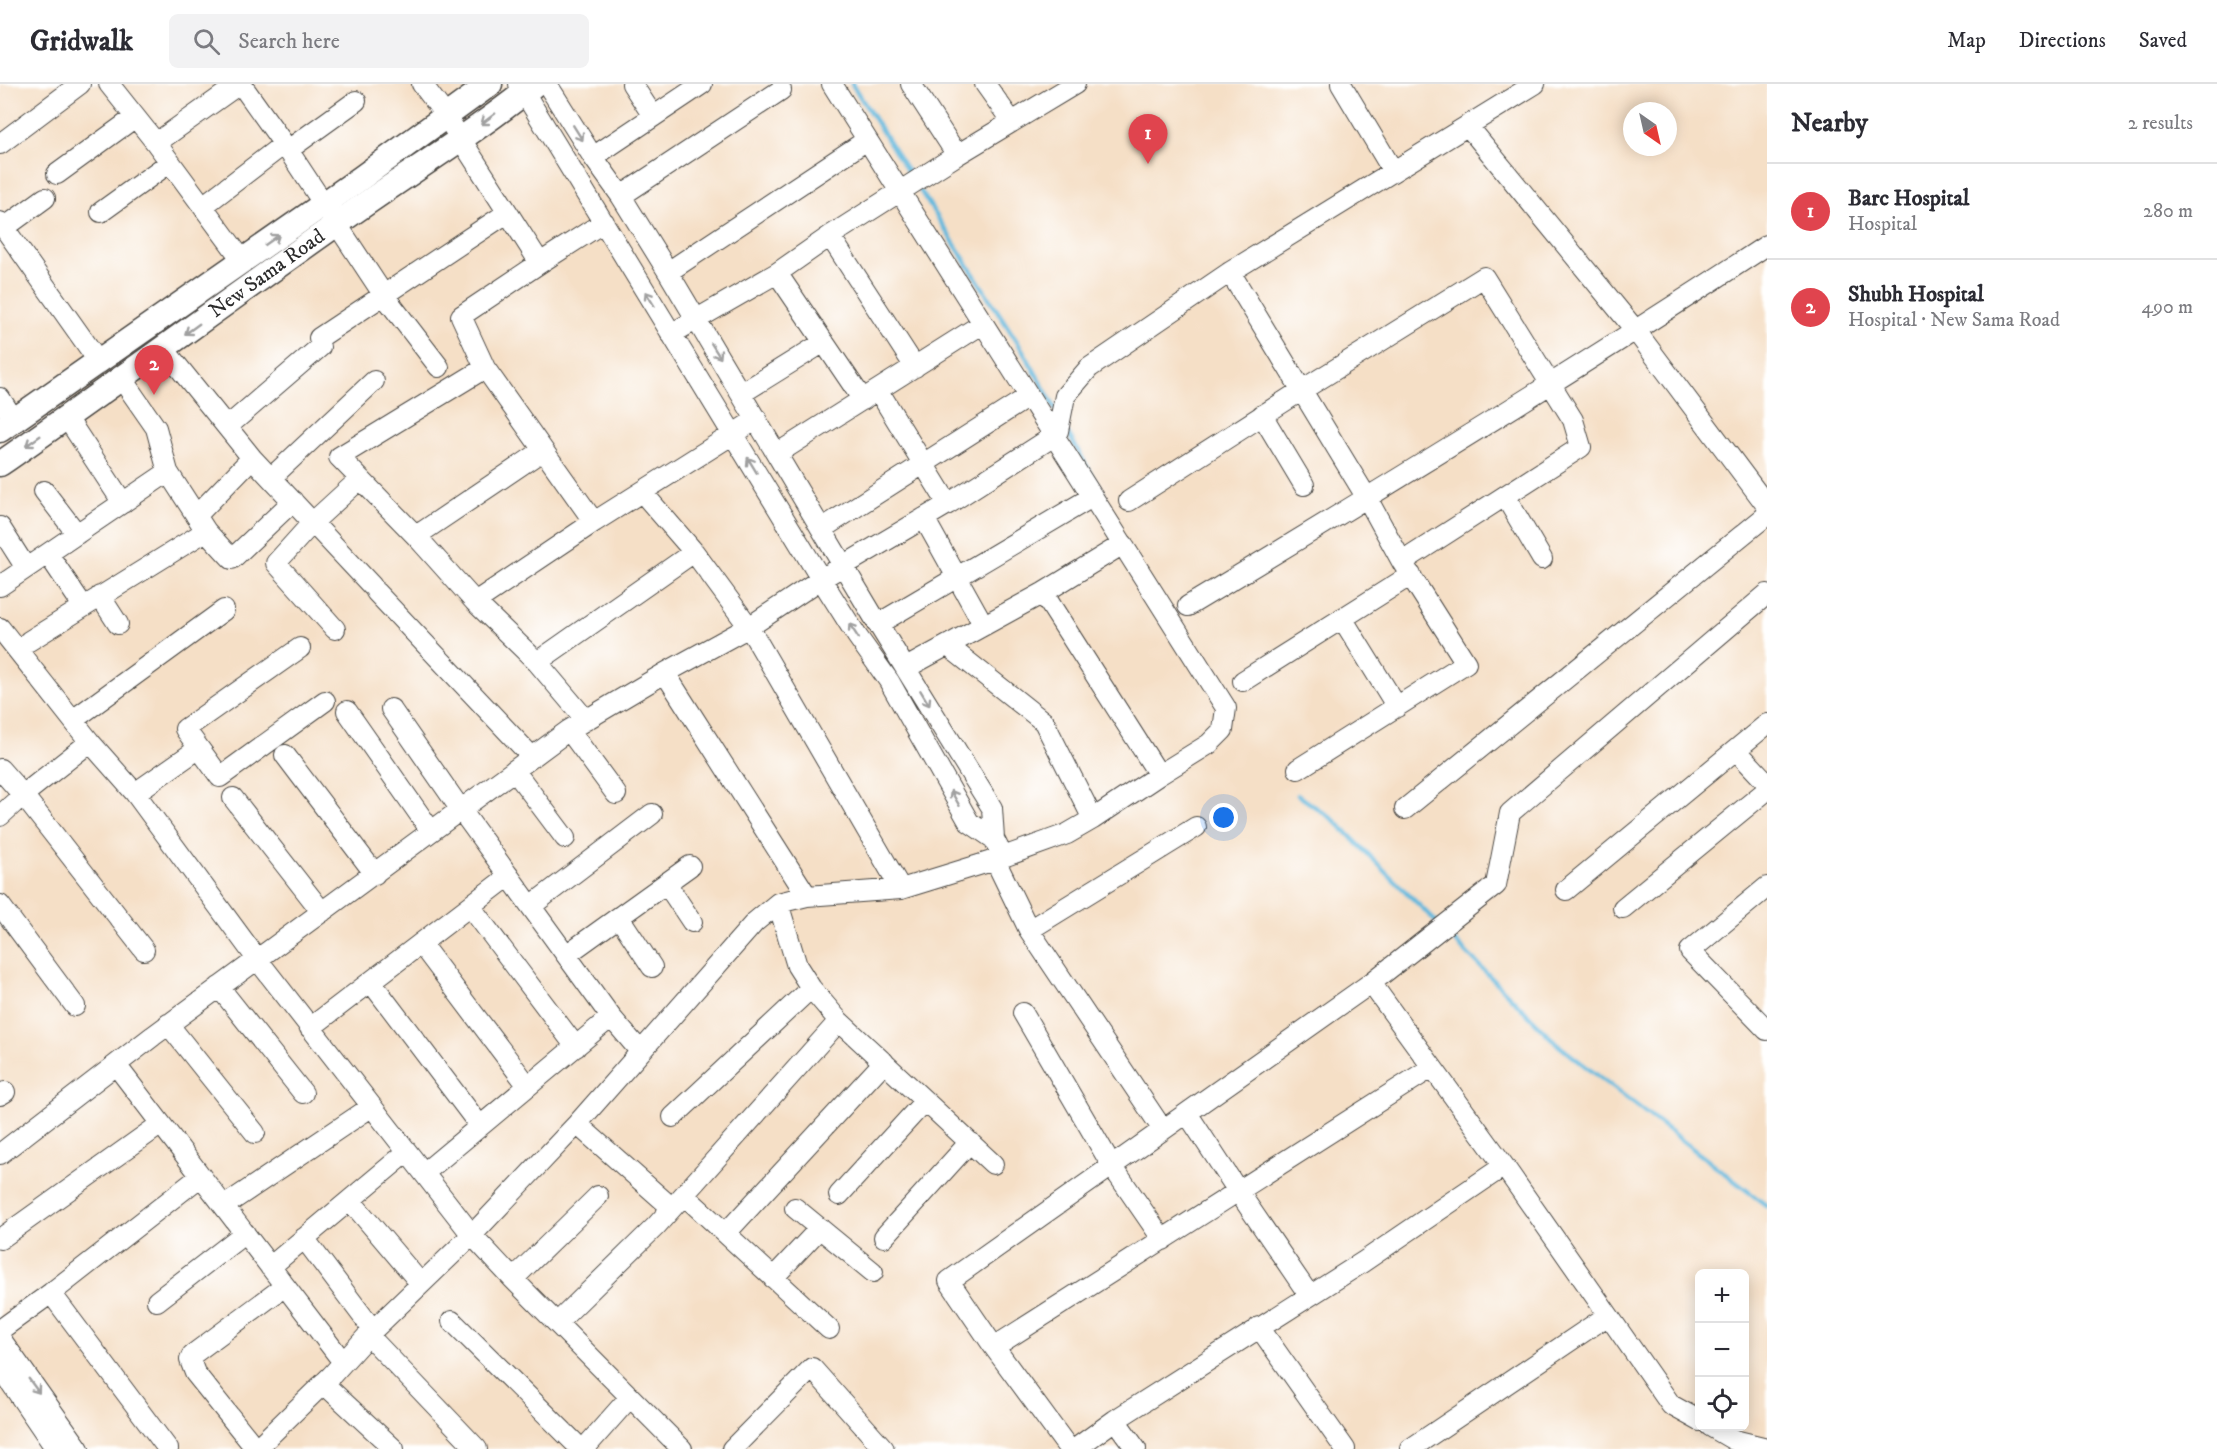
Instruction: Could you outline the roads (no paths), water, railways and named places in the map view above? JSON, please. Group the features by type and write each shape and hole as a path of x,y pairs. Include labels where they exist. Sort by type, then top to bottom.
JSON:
{"main road":[{"name":"New Sama Road","path":"0,464 164,349 446,116 490,84"},
{"name":"New Sama Road","path":"7,425 243,261 460,140 526,87"}],"street":[{"path":"0,144 80,84"},
{"path":"422,84 446,116 540,263"},
{"path":"547,84 668,272 823,528 878,624 992,808 997,852 1029,930 1164,1130"},
{"path":"632,84 654,116"},
{"path":"593,157 702,84"},
{"path":"285,1286 192,1355 190,1360 195,1373 256,1449 323,1383 370,1332 472,1235 577,1124 754,922 778,903 807,896 901,889 997,852 1067,834 1209,744 1224,730 1226,708 1092,497 1056,434 1028,397 982,324 904,190 867,140 832,84"},
{"path":"911,84 957,155"},
{"path":"985,84 1012,122"},
{"path":"1341,84 1393,171"},
{"path":"0,1154 168,1024 569,730 749,627 821,579 948,504 1056,434 1065,396 1089,368 1230,272 1535,84"},
{"path":"112,85 134,118 156,143 243,261"},
{"path":"156,143 244,85 383,294 439,368"},
{"path":"526,87 671,334 821,579 889,681 969,822 997,852"},
{"path":"671,334 777,273 830,236 1012,122 1063,87"},
{"path":"621,196 781,90"},
{"path":"202,206 356,101"},
{"path":"57,174 134,118"},
{"path":"1468,126 1636,331 1767,506"},
{"path":"668,272 867,140"},
{"path":"101,212 169,163"},
{"path":"45,198 2,225 99,362"},
{"path":"227,427 320,342 383,294 507,213"},
{"path":"594,522 485,368 461,316 604,222"},
{"path":"830,236 915,367"},
{"path":"1188,606 1551,384 1767,245"},
{"path":"1230,272 1367,498 1406,568 1466,663 1298,769"},
{"path":"777,273 824,342 871,395 923,464 948,504"},
{"path":"1129,501 1484,277 1573,420 1581,447 1505,496 1342,618 1243,681"},
{"path":"778,453 982,324"},
{"path":"742,393 824,342"},
{"path":"164,349 252,458 532,757"},
{"path":"485,368 339,457 476,602 537,662 586,720"},
{"path":"122,379 156,428 168,472 201,523 232,559 293,501"},
{"path":"272,477 374,381"},
{"path":"823,528 1028,397"},
{"path":"0,398 7,425"},
{"path":"1262,415 1304,486"},
{"path":"476,602 594,522 757,418"},
{"path":"73,427 123,503"},
{"path":"416,536 542,451"},
{"path":"29,640 100,596 201,523 252,458"},
{"path":"0,586 168,472"},
{"path":"335,629 276,563 313,522 360,479"},
{"path":"44,491 77,534"},
{"path":"642,492 694,552 749,627 901,889"},
{"path":"1505,496 1542,559"},
{"path":"878,624 1092,497"},
{"path":"1405,808 1767,515"},
{"path":"924,518 983,624"},
{"path":"0,527 26,568"},
{"path":"906,668 1043,592 1123,544"},
{"path":"537,662 694,552"},
{"path":"48,554 82,606"},
{"path":"1043,592 1159,775"},
{"path":"1069,1449 949,1281 1371,983 1496,885 1510,813 1767,594"},
{"path":"100,596 118,624"},
{"path":"73,720 224,610"},
{"path":"1342,618 1397,707"},
{"path":"0,628 90,742 135,793 257,959 472,1235 682,1449"},
{"path":"948,646 1044,722 1093,819"},
{"path":"300,648 185,729 220,777 325,701"},
{"path":"665,673 807,896"},
{"path":"391,709 460,810 611,1017 640,1051"},
{"path":"347,711 431,831"},
{"path":"1566,890 1767,724"},
{"path":"569,730 616,794"},
{"path":"0,816 90,742"},
{"path":"135,793 198,749"},
{"path":"1736,750 1767,783"},
{"path":"285,756 375,874"},
{"path":"0,769 23,795 144,950"},
{"path":"514,770 566,838"},
{"path":"1623,908 1767,790"},
{"path":"233,798 322,912"},
{"path":"531,906 652,814"},
{"path":"1029,930 1196,827"},
{"path":"566,955 690,866"},
{"path":"310,1028 509,876"},
{"path":"666,883 692,922"},
{"path":"1767,887 1690,951 1767,1030"},
{"path":"778,903 797,966 811,988 839,1021 993,1164"},
{"path":"0,905 75,1006"},
{"path":"470,906 576,1047"},
{"path":"619,917 652,967"},
{"path":"421,944 528,1086"},
{"path":"371,982 480,1126"},
{"path":"1371,983 1504,1166 1671,1405 1695,1418"},
{"path":"219,987 303,1093"},
{"path":"673,1117 811,988"},
{"path":"1023,1014 1112,1166 1163,1240"},
{"path":"424,1173 611,1017"},
{"path":"557,1323 678,1202 839,1021"},
{"path":"168,1024 255,1133"},
{"path":"726,1233 884,1062"},
{"path":"116,1065 343,1362"},
{"path":"994,1347 1431,1068"},
{"path":"839,1195 925,1101"},
{"path":"224,1206 371,1107"},
{"path":"1187,1113 1309,1294"},
{"path":"0,1239 161,1124"},
{"path":"577,1124 678,1202 726,1233 829,1329"},
{"path":"885,1237 970,1142"},
{"path":"270,1266 406,1153"},
{"path":"1075,1449 1115,1420 1309,1294 1363,1262 1504,1166"},
{"path":"0,1330 201,1176"},
{"path":"513,1279 598,1196"},
{"path":"350,1200 421,1284"},
{"path":"795,1208 873,1272"},
{"path":"773,1278 820,1228"},
{"path":"157,1301 244,1233"},
{"path":"304,1238 370,1332 472,1447"},
{"path":"51,1293 168,1449"},
{"path":"1422,1446 1607,1316"},
{"path":"452,1321 582,1449 630,1397"},
{"path":"1259,1327 1345,1449"},
{"path":"0,1338 79,1449"},
{"path":"732,1449 812,1368 884,1449"},
{"path":"3,1378 55,1449"},
{"path":"323,1383 394,1449"},
{"path":"1115,1420 1136,1449"},
{"path":"1719,1431 1734,1440 1767,1448"}],"waterway":[{"path":"852,84 912,178"},
{"path":"918,187 1025,354 1056,410"},
{"path":"1065,428 1104,496"},
{"path":"1298,795 1334,820 1439,925"},
{"path":"1445,931 1558,1045 1767,1206"}],"place":[{"name":"Barc Hospital","path":"1148,164"},
{"name":"Shubh Hospital","path":"154,395"}]}
